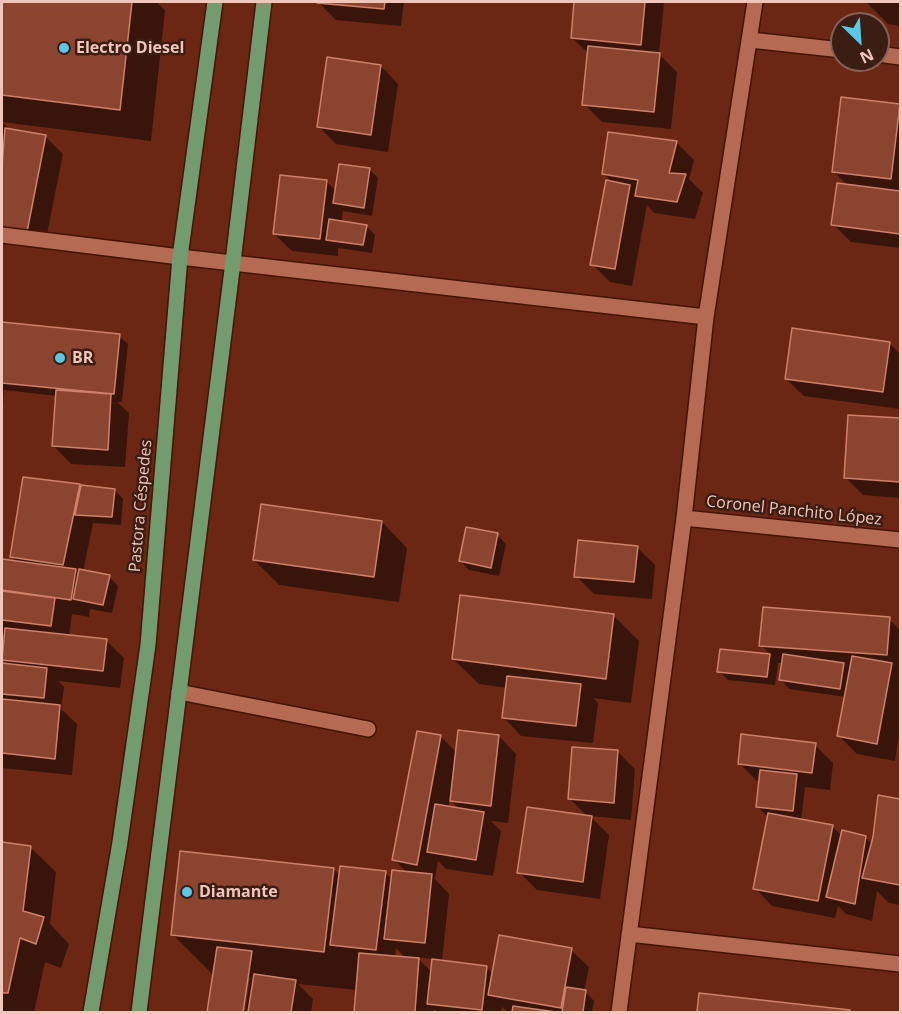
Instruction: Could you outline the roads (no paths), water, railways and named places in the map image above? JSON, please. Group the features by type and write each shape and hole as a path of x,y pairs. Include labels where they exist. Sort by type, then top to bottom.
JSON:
{"main road":[{"name":"Pastora Céspedes","path":"91,1012 120,842 148,645 180,257 215,2"},
{"path":"139,1012 264,2"}],"street":[{"path":"619,1012 684,518 706,317 755,2"},
{"path":"750,40 830,49"},
{"path":"2,235 706,317"},
{"name":"Coronel Panchito López","path":"684,518 900,540"},
{"path":"179,692 368,729"},
{"path":"629,934 900,964"}],"place":[{"name":"Electro Diesel","path":"64,48"},
{"name":"BR","path":"60,358"},
{"name":"Diamante","path":"187,892"}]}
